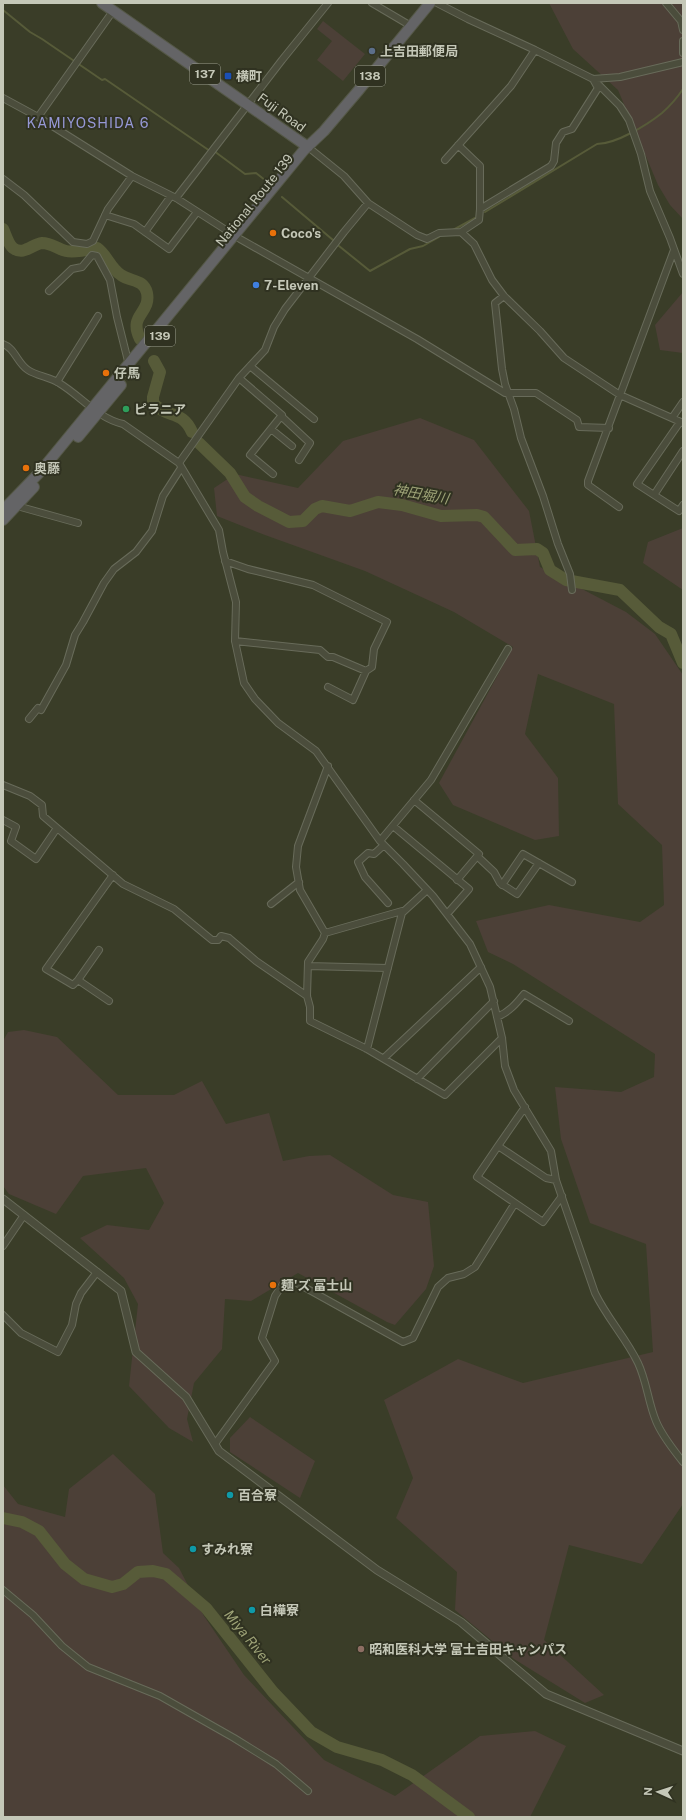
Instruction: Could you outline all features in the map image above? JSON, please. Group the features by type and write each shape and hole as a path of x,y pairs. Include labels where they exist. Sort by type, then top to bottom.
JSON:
{"highway":[{"name":"Fuji Road","path":"102,3 308,147"},
{"name":"138","path":"308,147 358,91 430,3"},
{"name":"National Route 139","path":"3,520 17,506 238,237 304,150 308,147"},
{"name":"National Route 139","path":"3,510 40,472 95,411 129,365 238,237"}],"street":[{"path":"145,232 328,3"},
{"path":"372,3 411,26"},
{"path":"437,3 593,79 620,106 632,127 650,191 683,274"},
{"path":"666,3 681,21 683,30"},
{"path":"38,117 113,11"},
{"path":"683,41 683,53"},
{"path":"445,160 511,86 535,50"},
{"path":"593,79 620,76 683,62"},
{"path":"480,209 551,166 554,161 556,143 563,132 572,129 598,88 593,79"},
{"path":"3,98 38,117 132,176 173,197 238,237 417,339 505,392 536,393 577,420 579,427 609,428"},
{"path":"308,147 344,176 368,203 427,239 439,233 461,232 479,220 480,166 458,145"},
{"path":"3,179 24,195 73,242 88,244 93,241 114,199 132,176"},
{"path":"29,719 36,709 41,710 61,676 70,655 75,635 84,622 104,583 114,569 136,552 152,531 163,496 180,465 239,378 265,350 274,327 309,278 368,203"},
{"path":"106,215 134,224 169,249 197,212"},
{"path":"461,232 474,244 492,280 504,296 540,331 564,358 620,395 681,423 637,484 678,511 683,505"},
{"path":"619,507 588,485 588,481 674,250"},
{"path":"49,291 72,269 82,266 92,255 98,256 110,280 116,318 129,365"},
{"path":"504,296 495,303 502,369 521,438 570,574 572,590"},
{"path":"57,382 98,316"},
{"path":"3,344 9,346 27,369 57,382 74,392 95,411 123,424 180,465 219,530 236,602 237,621 235,641 244,683 255,699 278,723 316,751 382,843 403,864 447,914 470,944 490,987 502,1038 505,1066 514,1090 551,1151 556,1180 596,1293 601,1304 630,1347 639,1364 647,1385 656,1422 683,1462"},
{"path":"250,366 314,419"},
{"path":"239,378 282,414 281,416 310,444 299,460"},
{"path":"672,418 683,402"},
{"path":"273,474 250,455 281,416"},
{"path":"271,429 292,446"},
{"path":"654,495 683,451"},
{"path":"17,506 78,523"},
{"path":"226,561 248,569 313,585 387,622 374,649 372,667 366,671 353,700 328,687"},
{"path":"235,641 320,650 328,657 333,657 366,671"},
{"path":"388,904 365,877 358,862 368,853 374,854 393,826 431,780 508,649"},
{"path":"328,766 298,846 296,867 300,890 325,933 323,939 308,962 307,996 310,1007 310,1021 368,1049 444,1095 502,1038"},
{"path":"3,785 30,796 42,805 43,816 123,884 174,910 212,940 218,940 221,936 229,938 256,960 307,996"},
{"path":"414,800 479,854 477,856 494,872 502,885 517,894 539,863"},
{"path":"3,820 16,827 11,841 36,859 57,828"},
{"path":"393,826 469,889 447,914"},
{"path":"502,885 523,854 572,882"},
{"path":"457,880 477,856"},
{"path":"99,950 74,986 46,969 112,875"},
{"path":"271,904 299,882"},
{"path":"325,933 402,911 426,891"},
{"path":"368,1049 402,911"},
{"path":"308,966 388,968"},
{"path":"384,1058 481,967"},
{"path":"78,980 109,1001"},
{"path":"497,1017 504,1014 514,1006 524,994 527,994 569,1021"},
{"path":"418,1079 494,1001"},
{"path":"525,1107 477,1177 543,1222 562,1196"},
{"path":"498,1146 546,1178 556,1180"},
{"path":"3,1199 121,1291 136,1352 186,1398 219,1450 377,1570 461,1622 546,1694 672,1745 683,1751"},
{"path":"215,1444 275,1361 262,1338 276,1296 283,1284 295,1282 403,1342 412,1338 438,1287 448,1278 464,1274 475,1267 515,1203"},
{"path":"3,1246 24,1215"},
{"path":"3,1315 21,1333 58,1352 72,1325 76,1304 81,1294 97,1272"},
{"path":"3,1590 33,1616 67,1651 88,1667 160,1696 276,1764 308,1791"}],"shaded area":[{"path":"549,3 683,3 683,219 670,205 658,185 618,90 573,49"},
{"path":"323,21 365,54 343,81 317,60 332,41 317,29"},
{"path":"683,292 683,353 660,350 655,325"},
{"path":"420,418 474,440 529,511 540,567 626,612 655,634 683,675 683,1504 642,1564 569,1545 544,1640 604,1695 585,1703 514,1659 455,1610 457,1572 396,1518 413,1478 384,1400 458,1359 523,1383 653,1352 646,1244 590,1223 561,1139 555,1087 621,1092 654,1077 655,1054 513,964 488,952 476,921 549,905 640,922 664,905 662,845 618,804 614,704 538,674 525,734 558,778 559,836 535,840 453,805 439,783 513,647 454,612 365,571 217,516 214,488 235,474 298,488 343,441"},
{"path":"683,528 683,590 643,563 648,542"},
{"path":"24,1030 57,1037 118,1095 174,1095 202,1081 226,1124 269,1113 283,1161 309,1156 330,1155 393,1195 428,1202 434,1266 426,1289 395,1325 298,1273 251,1301 225,1299 222,1349 194,1383 187,1419 193,1442 169,1428 129,1386 138,1304 124,1278 80,1238 107,1225 149,1230 164,1203 146,1168 83,1176 56,1214 9,1194 3,1186 3,1041 8,1032"},
{"path":"250,1417 315,1461 300,1498 230,1452 230,1438"},
{"path":"113,1454 155,1494 163,1553 179,1568 204,1616 244,1675 324,1760 395,1796 480,1736 535,1731 566,1746 530,1817 3,1817 3,1485 18,1504 65,1517 69,1489"}],"waterway":[{"path":"3,10 30,32 102,80 105,79 210,151"},
{"path":"485,212 597,144 613,141 648,123 668,108 683,89"},
{"path":"214,151 245,174 256,173 270,184"},
{"path":"282,197 333,240"},
{"path":"453,230 475,218"},
{"name":"神田堀川","path":"3,229 13,248 21,251 42,243 70,252 97,248 117,272 140,283 145,288 147,293 146,306 138,319 137,324 137,331 140,339"},
{"path":"339,246 370,271 410,249 423,246 439,237"},
{"name":"神田堀川","path":"154,361 160,372 153,397 153,403 158,408 184,420 192,432"},
{"name":"神田堀川","path":"199,443 230,473 245,497 258,506 289,522 303,521 315,509 322,506 350,511 378,502 402,505 441,516 477,515 484,517 515,550 537,549 543,553 550,570 566,580 620,590 659,627 671,634 683,663"},
{"name":"Miya River","path":"3,1518 22,1522 39,1531 65,1564 84,1579 112,1587 123,1584 138,1572 153,1571 166,1574 206,1608 273,1692 311,1732 337,1747 382,1760 412,1775 469,1817"}],"place":[{"name":"上吉田郵便局","path":"372,51"},
{"name":"横町","path":"228,76"},
{"name":"Coco's","path":"273,233"},
{"name":"7-Eleven","path":"256,285"},
{"name":"仔馬","path":"106,373"},
{"name":"ピラニア","path":"126,409"},
{"name":"奥藤","path":"26,468"},
{"name":"麺'ズ 冨士山","path":"273,1285"},
{"name":"百合寮","path":"230,1495"},
{"name":"すみれ寮","path":"193,1549"},
{"name":"白樺寮","path":"252,1610"},
{"name":"昭和医科大学 富士吉田キャンパス","path":"361,1649"}],"district":[{"name":"KAMIYOSHIDA 6","path":"88,123"}]}
